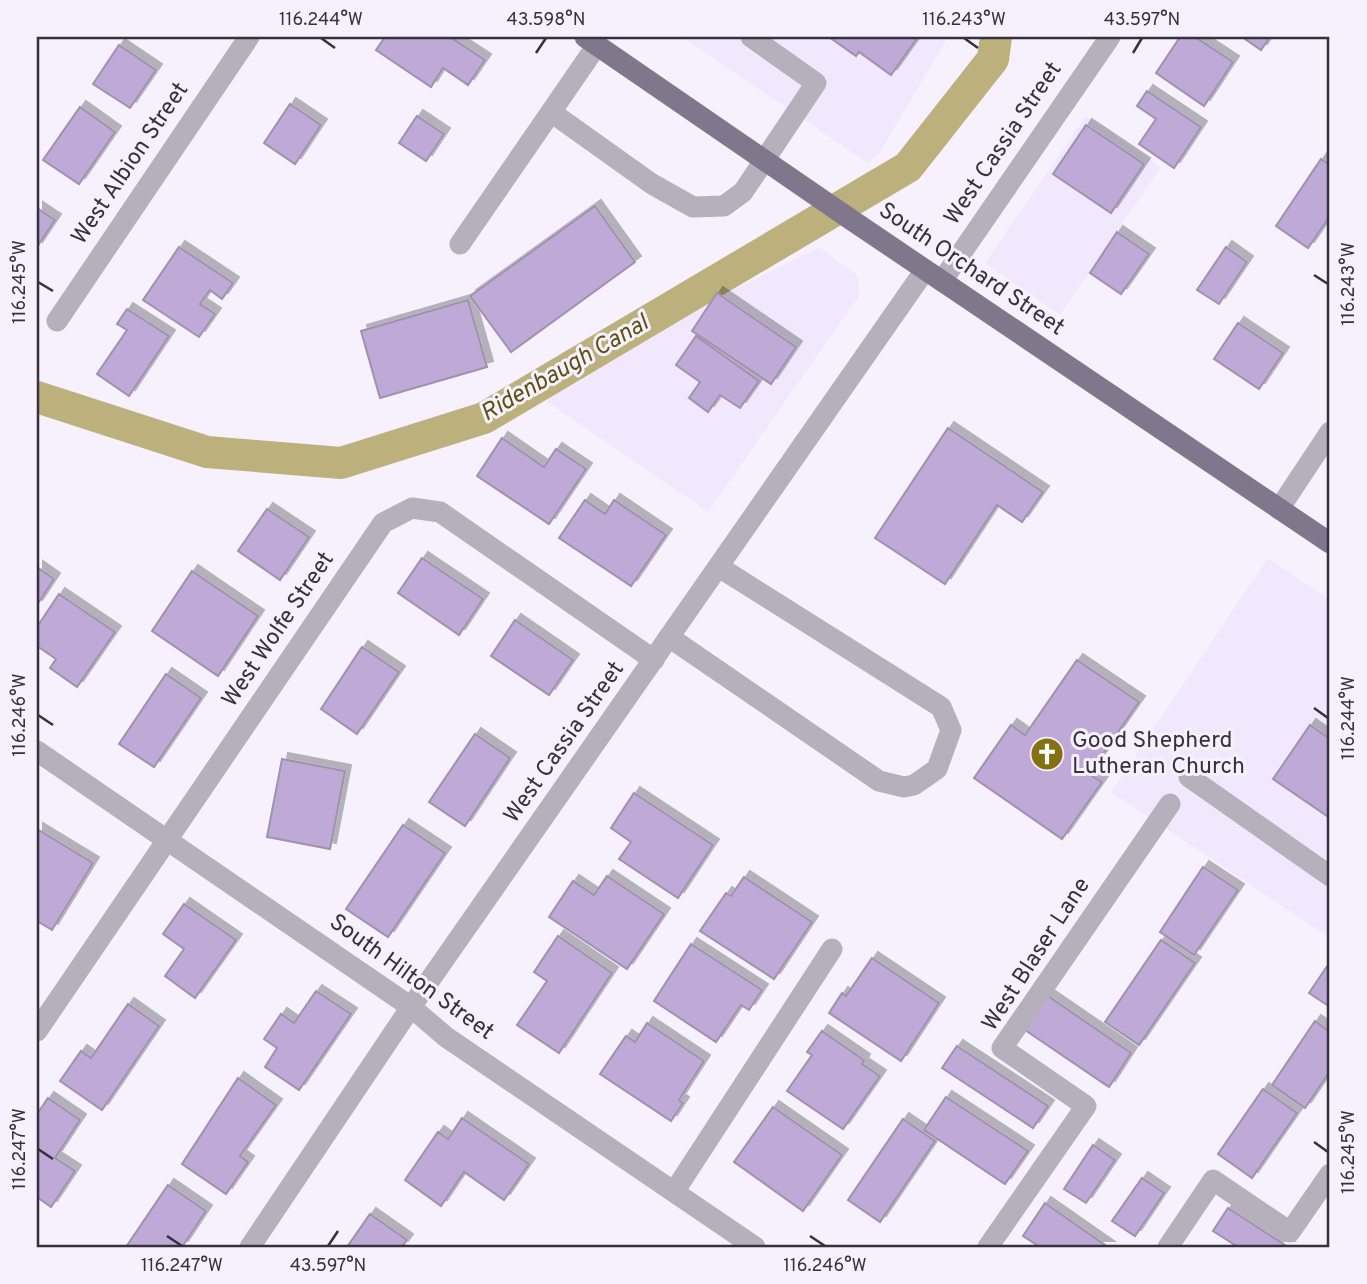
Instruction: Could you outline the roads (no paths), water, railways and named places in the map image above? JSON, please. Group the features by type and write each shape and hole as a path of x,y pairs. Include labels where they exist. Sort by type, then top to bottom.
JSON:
{"main road":[{"name":"South Orchard Street","path":"600,42 810,192 1330,543"}],"street":[{"name":"West Albion Street","path":"57,321 249,37"},
{"path":"551,112 652,184 694,207 724,206 743,192 816,83 751,37"},
{"name":"West Cassia Street","path":"250,1247 411,1007 669,637 1110,37"},
{"path":"460,244 600,42"},
{"path":"1279,509 1330,432"},
{"name":"West Wolfe Street","path":"37,1031 383,523 412,508 440,512 654,660"},
{"path":"669,637 879,781 904,787 914,785 937,769 951,730 941,707 719,567"},
{"name":"South Hilton Street","path":"37,751 411,1007 446,1037 755,1247"},
{"path":"1189,777 1330,876"},
{"name":"West Blaser Lane","path":"988,1247 1086,1106 1002,1048 1170,804"},
{"path":"674,1192 832,949"},
{"path":"1168,1247 1213,1180 1290,1232 1330,1174"}],"waterway":[{"name":"Ridenbaugh Canal","path":"37,397 207,452 341,463 484,418 908,167 993,59 996,37"}],"place":[{"name":"Good Shepherd Lutheran Church","path":"1047,754"}]}
